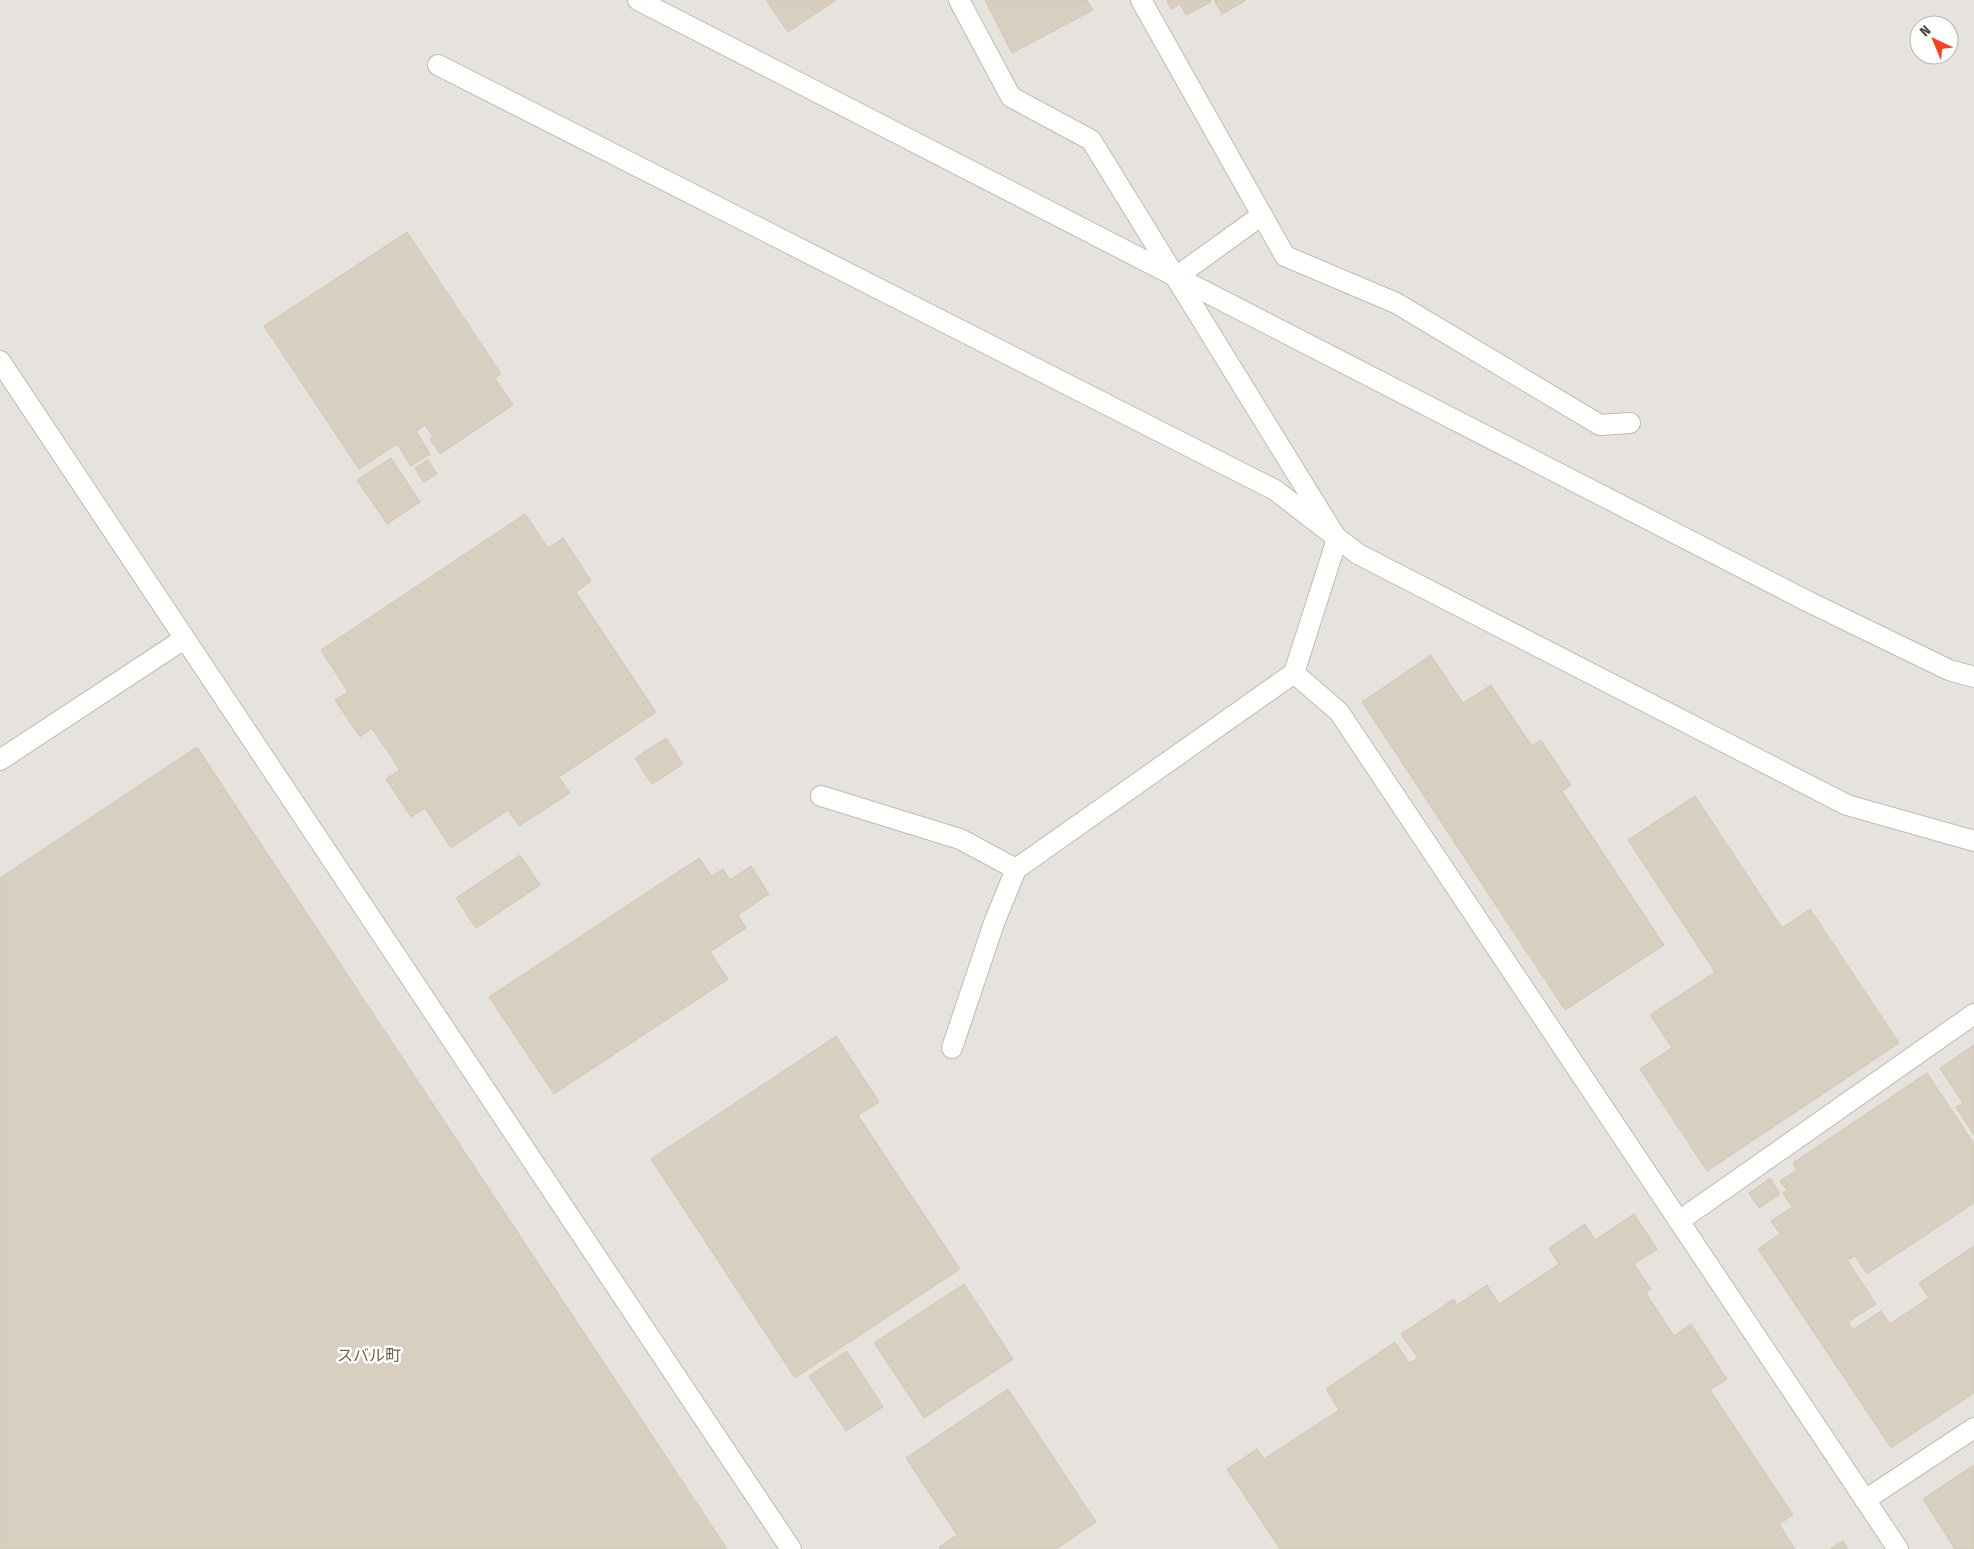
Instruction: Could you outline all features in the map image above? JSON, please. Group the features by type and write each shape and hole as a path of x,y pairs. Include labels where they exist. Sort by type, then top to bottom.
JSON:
{"lane":[{"path":"638,0 1807,601 1950,670 1974,677"},
{"path":"952,1048 994,923 1016,869 1294,673 1337,539 1091,140 1011,97 959,0"},
{"path":"1141,0 1285,256 1396,303 1600,425 1630,424"},
{"path":"438,65 1275,490 1358,554 1847,805 1974,841"},
{"path":"1176,276 1262,215"},
{"path":"0,361 791,1549"},
{"path":"0,760 184,639"},
{"path":"1294,673 1339,712 1898,1549"},
{"path":"820,796 960,838 1016,869"},
{"path":"1679,1221 1974,1014"},
{"path":"1865,1500 1974,1428"}],"shaded area":[{"path":"0,0 1974,0 1974,1549 0,1549"}],"building":[{"path":"766,0 836,0 788,32"},
{"path":"985,0 1087,0 1093,10 1012,53"},
{"path":"1167,0 1210,0 1211,2 1186,15 1180,4 1171,9"},
{"path":"1214,0 1245,0 1245,1 1222,14"},
{"path":"407,232 501,374 495,378 513,405 440,454 430,439 433,437 425,425 416,431 430,454 411,466 397,444 359,469 264,326"},
{"path":"391,458 420,502 387,524 357,480"},
{"path":"428,460 437,474 424,482 415,468"},
{"path":"525,514 548,548 563,538 591,581 576,592 656,712 559,777 570,793 519,826 508,810 451,848 425,808 411,817 386,779 400,770 372,728 360,737 335,700 348,692 321,650"},
{"path":"1431,655 1463,703 1491,685 1532,746 1541,740 1571,785 1562,791 1664,945 1565,1010 1362,702"},
{"path":"666,738 683,764 652,784 635,758"},
{"path":"197,747 727,1549 0,1549 0,878"},
{"path":"1695,796 1782,928 1810,909 1899,1043 1707,1171 1640,1069 1672,1048 1650,1015 1715,972 1628,840"},
{"path":"520,855 540,885 476,928 456,898"},
{"path":"699,858 712,876 723,869 730,880 751,866 769,894 738,915 746,928 710,952 728,979 554,1094 489,997"},
{"path":"836,1036 879,1102 858,1115 960,1269 795,1378 651,1159"},
{"path":"1974,1045 1974,1135 1956,1107 1963,1103 1940,1068"},
{"path":"1927,1073 1974,1144 1974,1203 1867,1274 1855,1256 1847,1260 1876,1304 1848,1322 1853,1330 1881,1311 1890,1324 1929,1298 1919,1283 1974,1246 1974,1393 1891,1448 1758,1249 1780,1234 1771,1221 1792,1207 1783,1193 1787,1190 1780,1181 1797,1170 1793,1163"},
{"path":"1770,1178 1780,1194 1759,1208 1749,1193"},
{"path":"1634,1214 1657,1249 1634,1264 1651,1289 1646,1293 1674,1336 1691,1324 1727,1379 1710,1390 1793,1515 1779,1524 1795,1549 1280,1549 1227,1469 1257,1449 1264,1459 1339,1410 1326,1389 1395,1342 1409,1363 1418,1358 1401,1334 1454,1299 1457,1305 1487,1285 1499,1304 1559,1264 1549,1248 1585,1224 1595,1240"},
{"path":"964,1284 1013,1359 924,1418 874,1343"},
{"path":"847,1351 883,1407 846,1431 809,1376"},
{"path":"1008,1389 1096,1522 1056,1549 941,1549 939,1547 957,1535 906,1458"},
{"path":"1974,1465 1974,1549 1955,1549 1923,1499"},
{"path":"1843,1541 1848,1549 1830,1549"}],"district":[{"name":"スバル町","path":"369,1355"}]}
